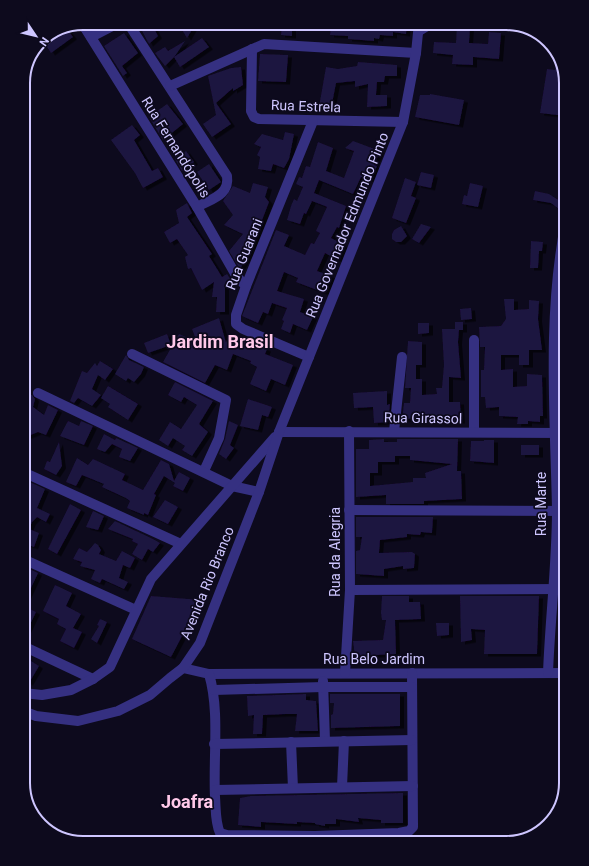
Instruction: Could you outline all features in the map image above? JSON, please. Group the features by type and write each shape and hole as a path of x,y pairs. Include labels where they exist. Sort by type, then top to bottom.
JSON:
{"street":[{"name":"Rua Fernandópolis","path":"86,30 197,207 238,277 246,286"},
{"path":"91,37 104,30"},
{"path":"133,30 227,176 229,183 224,192 197,207"},
{"name":"Rua Governador Edmundo Pinto","path":"280,432 403,122 416,53 419,30"},
{"path":"170,86 264,44 416,53"},
{"name":"Rua Estrela","path":"252,49 251,111 254,116 259,119 403,122"},
{"name":"Rua Guarani","path":"309,357 243,329 236,324 236,315 246,286 313,121"},
{"name":"Rua Marte","path":"559,296 555,335 555,433 559,485"},
{"path":"555,335 559,335"},
{"path":"474,340 474,432"},
{"path":"132,354 226,400 219,438 204,471"},
{"path":"394,431 402,357"},
{"path":"38,393 204,471 232,486 259,492"},
{"name":"Rua da Alegria","path":"346,673 350,590 349,431"},
{"name":"Rua Girassol","path":"280,432 394,431 559,433"},
{"path":"30,694 42,695 71,690 93,680 110,667 151,579 280,432"},
{"name":"Avenida Rio Branco","path":"30,714 36,716 78,721 118,711 150,695 183,668 200,643 259,492 280,432"},
{"path":"30,475 181,544"},
{"path":"349,510 559,511"},
{"name":"Rua Marte","path":"548,673 553,589 559,530"},
{"path":"30,562 136,610"},
{"path":"350,590 559,589"},
{"path":"30,649 93,680"},
{"name":"Rua Belo Jardim","path":"183,668 209,674 559,673"},
{"path":"324,673 323,687 325,741"},
{"path":"209,674 214,690 214,790 217,825 220,833 227,835 316,836 399,833 410,831 413,827 412,674"},
{"name":"Rua Belo Jardim","path":"214,690 323,687 412,687"},
{"path":"214,744 412,740"},
{"path":"342,787 344,741"},
{"path":"291,742 293,788"},
{"path":"214,790 413,786"}],"building":[{"path":"142,30 155,30 158,36 149,44"},
{"path":"182,30 192,30 187,38"},
{"path":"281,30 292,30 292,36 281,35"},
{"path":"331,30 406,30 406,34 393,32 393,36 380,35 379,39 374,38 374,41 348,39 348,36 330,35"},
{"path":"457,30 470,30 469,43 488,44 489,32 501,33 499,59 473,57 473,65 452,64 453,55 433,53 434,42 456,43"},
{"path":"69,32 73,37 56,49 56,38"},
{"path":"124,33 138,53 122,66 127,73 123,76 104,46"},
{"path":"202,38 209,47 180,67 174,57"},
{"path":"185,41 175,56 165,66 155,53 165,47 168,51"},
{"path":"260,54 288,55 286,82 258,81"},
{"path":"358,62 397,65 397,76 385,76 384,82 377,82 376,95 387,95 387,106 367,107 368,84 355,87 355,81 336,83 331,109 319,107 326,67 338,69 357,66"},
{"path":"555,64 559,76 559,115 540,113 547,69 555,70"},
{"path":"241,67 243,85 233,91 233,88 216,103 231,124 212,137 203,124 216,115 208,76 231,68"},
{"path":"430,94 464,100 459,125 415,117 420,95"},
{"path":"167,104 183,124 163,140 149,117"},
{"path":"132,125 140,135 134,140 152,171 158,168 163,177 143,188 135,173 111,140"},
{"path":"285,132 294,134 289,159 284,168 273,164 271,171 258,169 260,157 257,155 261,147 254,144 262,134 283,140"},
{"path":"353,141 380,151 374,165 377,166 371,180 361,177 353,194 319,180 314,193 346,206 339,228 337,227 331,238 344,245 338,260 325,253 317,271 331,276 325,293 296,282 298,278 284,272 277,291 304,299 300,312 313,317 307,330 293,324 290,333 281,329 284,321 282,320 287,308 272,303 268,314 263,312 258,323 242,316 276,230 289,235 284,246 305,255 311,243 314,244 320,233 316,231 327,207 325,206 312,201 306,214 304,213 300,224 287,220 294,199 297,201 303,187 296,184 299,177 302,178 306,166 310,167 318,142 333,148 326,171 344,178 354,151 345,148"},
{"path":"186,151 194,162 182,171 175,159"},
{"path":"209,164 221,182 209,190 197,172"},
{"path":"421,172 434,175 431,188 417,185"},
{"path":"405,178 416,182 411,196 416,198 406,223 392,218"},
{"path":"253,183 268,187 265,197 269,202 254,241 255,243 240,269 229,251 243,234 224,225 233,215 223,201 233,186 250,193"},
{"path":"470,183 483,186 478,207 462,204 464,195 467,196"},
{"path":"535,191 549,194 559,200 559,209 551,203 533,200"},
{"path":"187,203 192,213 187,217 212,254 209,256 222,277 227,274 231,280 225,284 225,312 216,312 217,297 212,297 214,282 202,290 191,268 188,269 185,257 188,255 177,239 170,243 164,232 179,223 176,210"},
{"path":"421,224 431,227 419,243 412,239"},
{"path":"401,226 407,236 401,242 396,242 392,239 392,234 394,230"},
{"path":"531,241 543,242 542,251 539,251 538,268 530,268"},
{"path":"504,299 514,299 514,310 529,309 529,300 539,301 538,319 542,350 529,350 529,365 519,365 519,355 501,355 501,370 513,369 513,387 527,386 527,374 542,375 543,416 540,416 540,422 528,421 528,424 517,424 518,417 499,416 499,407 486,408 485,397 481,397 481,370 484,370 485,347 480,347 479,327 501,326 506,319"},
{"path":"471,308 472,319 461,320 460,309"},
{"path":"219,318 226,343 227,340 239,344 241,339 267,349 265,354 293,365 285,385 271,379 266,391 250,384 257,367 250,363 251,361 233,354 227,370 215,365 205,383 163,362 179,334 197,342 192,329"},
{"path":"455,322 463,322 463,330 459,330 458,342 461,378 449,377 449,402 460,402 461,421 450,421 450,418 425,421 425,416 402,420 404,403 410,403 411,388 405,388 408,341 422,342 422,365 416,365 416,379 422,379 422,395 437,394 436,388 442,388 444,365 442,329 455,329"},
{"path":"418,323 429,323 429,333 418,334"},
{"path":"167,334 171,345 148,353 144,343"},
{"path":"126,355 129,360 144,367 141,374 134,382 128,378 126,381 115,374"},
{"path":"100,361 113,369 105,380 98,375 92,389 101,395 92,406 78,398 74,403 70,401 82,371 87,373 95,363 97,366"},
{"path":"175,382 213,401 199,424 208,432 192,456 182,450 185,446 173,438 168,446 159,440 170,422 181,429 197,405 184,397 181,402 168,395"},
{"path":"108,386 138,404 128,420 108,407 110,404 101,398"},
{"path":"387,391 387,405 390,404 388,422 374,423 373,407 354,408 353,393"},
{"path":"30,394 35,399 33,407 44,415 48,405 58,410 46,435 38,432 30,435"},
{"path":"248,399 272,407 268,417 262,415 258,430 240,426"},
{"path":"68,421 79,426 81,421 93,426 84,445 60,436"},
{"path":"229,421 238,425 230,445 234,448 226,459 219,454 225,439"},
{"path":"104,434 115,440 116,438 138,448 130,461 119,457 122,449 112,444 105,452 97,449"},
{"path":"384,439 384,442 397,442 397,439 458,439 457,471 461,471 462,499 424,501 424,504 386,504 386,495 356,497 356,449 369,449 369,440","holes":["395,456 410,456 410,460 452,464 425,473 426,478 413,478 413,482 370,486 370,473 378,473 378,462 395,462"]},
{"path":"494,440 494,463 470,461 471,441"},
{"path":"59,442 62,466 56,475 44,469 47,461 50,462"},
{"path":"521,445 539,445 539,455 521,455"},
{"path":"77,458 88,465 93,459 125,474 122,480 143,490 161,460 169,464 174,481 179,472 190,478 183,491 173,486 175,483 164,476 154,494 156,495 148,515 144,513 144,515 127,508 130,501 102,487 104,484 82,475 76,486 66,482"},
{"path":"30,482 45,489 37,508 50,514 46,522 37,517 30,527"},
{"path":"165,500 178,507 168,524 153,517"},
{"path":"70,504 81,510 57,554 48,549"},
{"path":"93,511 104,516 98,530 86,527"},
{"path":"356,517 433,517 432,533 421,532 420,535 407,534 407,537 380,540 379,553 412,552 415,554 414,568 403,569 403,566 384,569 384,576 356,574 356,551 360,550 362,537 356,537"},
{"path":"115,521 160,543 153,552 148,549 142,560 132,554 138,544 132,541 133,539 108,529"},
{"path":"30,529 39,533 34,547 30,546"},
{"path":"95,543 101,550 99,554 116,561 122,551 135,558 130,568 123,565 119,578 128,582 124,589 102,579 100,583 91,579 95,570 80,566 82,562 73,559 79,548 87,552"},
{"path":"30,569 38,573 30,590"},
{"path":"55,585 72,593 66,606 81,614 73,628 82,632 74,648 60,641 66,629 57,624 59,619 43,611"},
{"path":"151,596 201,600 171,657 132,639"},
{"path":"382,596 409,596 409,602 420,602 421,619 395,620 396,654 355,656 353,641 383,640 386,620 382,620"},
{"path":"460,596 539,596 537,654 484,654 485,630 471,629 472,640 461,642"},
{"path":"30,609 36,612 30,624"},
{"path":"100,619 107,622 97,643 91,639 99,626 97,625"},
{"path":"436,623 449,623 449,635 437,636"},
{"path":"30,660 39,666 30,681"},
{"path":"306,694 306,700 316,701 318,731 295,731 297,714 263,715 262,734 253,734 254,715 248,716 247,696"},
{"path":"330,694 400,694 400,726 331,728 331,715 333,714 334,703 330,703"},
{"path":"403,793 403,823 381,823 381,820 358,818 359,822 336,819 336,824 325,824 325,826 315,823 297,822 297,824 261,822 261,827 238,825 240,798 251,796"}],"district":[{"name":"Jardim Brasil","path":"220,342"},
{"name":"Joafra","path":"187,802"}]}
